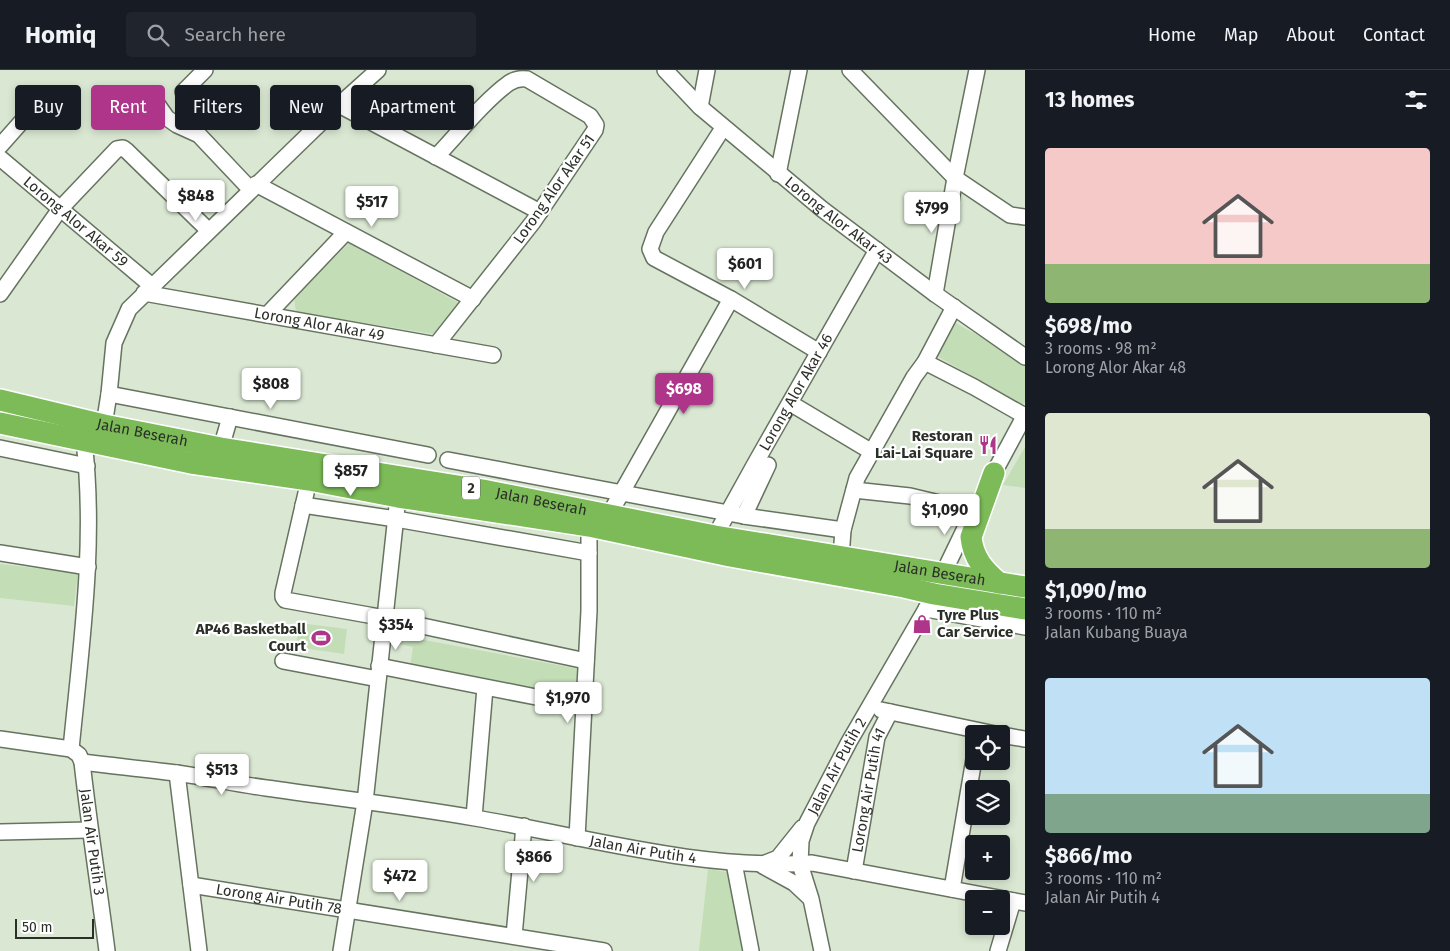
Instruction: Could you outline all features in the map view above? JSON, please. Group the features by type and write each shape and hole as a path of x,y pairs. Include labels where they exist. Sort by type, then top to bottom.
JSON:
{"highway":[{"name":"Jalan Beserah","path":"0,400 104,425 221,448 483,490 716,536 1025,587"},
{"name":"Jalan Beserah","path":"0,424 191,463 308,480 398,497 588,526 730,556 894,585 930,602 1025,609"},
{"path":"994,473 971,537 976,559 999,583"}],"street":[{"path":"190,85 205,70"},
{"name":"Lorong Alor Akar 43","path":"665,70 700,107 778,174 936,294 1025,357"},
{"path":"700,107 706,70"},
{"path":"778,174 799,70"},
{"path":"850,70 955,178 1010,215 1025,217"},
{"path":"341,102 370,72"},
{"path":"936,294 974,72"},
{"name":"Lorong Alor Akar 51","path":"436,157 494,96 510,82 522,78 528,79 590,116 596,125 596,130 540,212 436,345"},
{"path":"341,105 540,212"},
{"path":"165,115 177,125 199,135 254,187 346,232 473,299"},
{"path":"723,128 656,232 650,249 654,258 731,299 819,352"},
{"path":"0,146 15,129"},
{"path":"104,425 114,343 129,309 312,130"},
{"path":"0,294 60,209 117,149 123,148 208,230"},
{"name":"Lorong Alor Akar 59","path":"0,158 60,209 148,289"},
{"path":"267,315 346,232"},
{"name":"Lorong Alor Akar 46","path":"716,536 877,250"},
{"name":"Lorong Alor Akar 49","path":"148,289 267,315 493,355"},
{"path":"609,515 731,299"},
{"path":"841,557 843,530 857,478 925,362 954,307"},
{"path":"925,362 1025,416"},
{"path":"109,394 428,454"},
{"path":"790,403 872,452"},
{"name":"Jalan Air Putih 2","path":"822,951 811,899 800,864 801,841 807,823 849,742 930,602 973,511 1025,416"},
{"path":"221,448 230,417"},
{"path":"70,749 88,567 90,526 84,441"},
{"path":"0,448 87,466"},
{"path":"448,460 744,516 843,530"},
{"path":"744,516 768,465"},
{"path":"483,490 492,468"},
{"path":"308,480 283,597 291,602 385,618 586,661"},
{"path":"854,490 910,496 973,511"},
{"path":"341,951 365,802 398,497"},
{"path":"303,505 396,519 589,553"},
{"path":"577,838 589,611 588,526"},
{"path":"0,553 88,567"},
{"path":"930,602 1025,627"},
{"path":"283,662 379,673 584,704"},
{"path":"474,817 485,688"},
{"path":"870,706 965,729"},
{"name":"Lorong Air Putih 41","path":"854,871 877,737 890,712"},
{"path":"1010,736 1025,739"},
{"path":"0,739 70,749 79,755 82,762"},
{"name":"Jalan Air Putih 4","path":"82,762 177,773 261,788 474,817 577,838 698,859 762,865 812,863 1019,902"},
{"name":"Jalan Air Putih 3","path":"82,762 89,830 96,864 107,951"},
{"path":"952,889 972,770"},
{"path":"177,773 199,951"},
{"path":"762,865 778,858 807,823"},
{"path":"518,941 524,826"},
{"path":"0,832 89,830"},
{"path":"734,863 751,951"},
{"path":"762,865 794,883 811,899"},
{"name":"Lorong Air Putih 78","path":"191,885 347,909 518,941 604,951"},
{"path":"998,951 1019,902"}],"green space":[{"path":"349,243 459,303 433,334 296,312 294,298"},
{"path":"954,322 1025,362 1025,402 1023,405 935,355"},
{"path":"1025,447 1025,488 1003,485"},
{"path":"0,564 78,573 74,606 0,598"},
{"name":"AP46 Basketball Court","path":"299,623 347,629 344,654 296,647"},
{"path":"392,634 579,669 574,699 410,667 413,647 390,642"},
{"path":"708,869 727,872 744,951 699,951"}],"place":[{"name":"Restoran Lai-Lai Square","path":"988,445"},
{"name":"Tyre Plus Car Service","path":"922,624"},
{"name":"AP46 Basketball Court","path":"321,638"}]}
